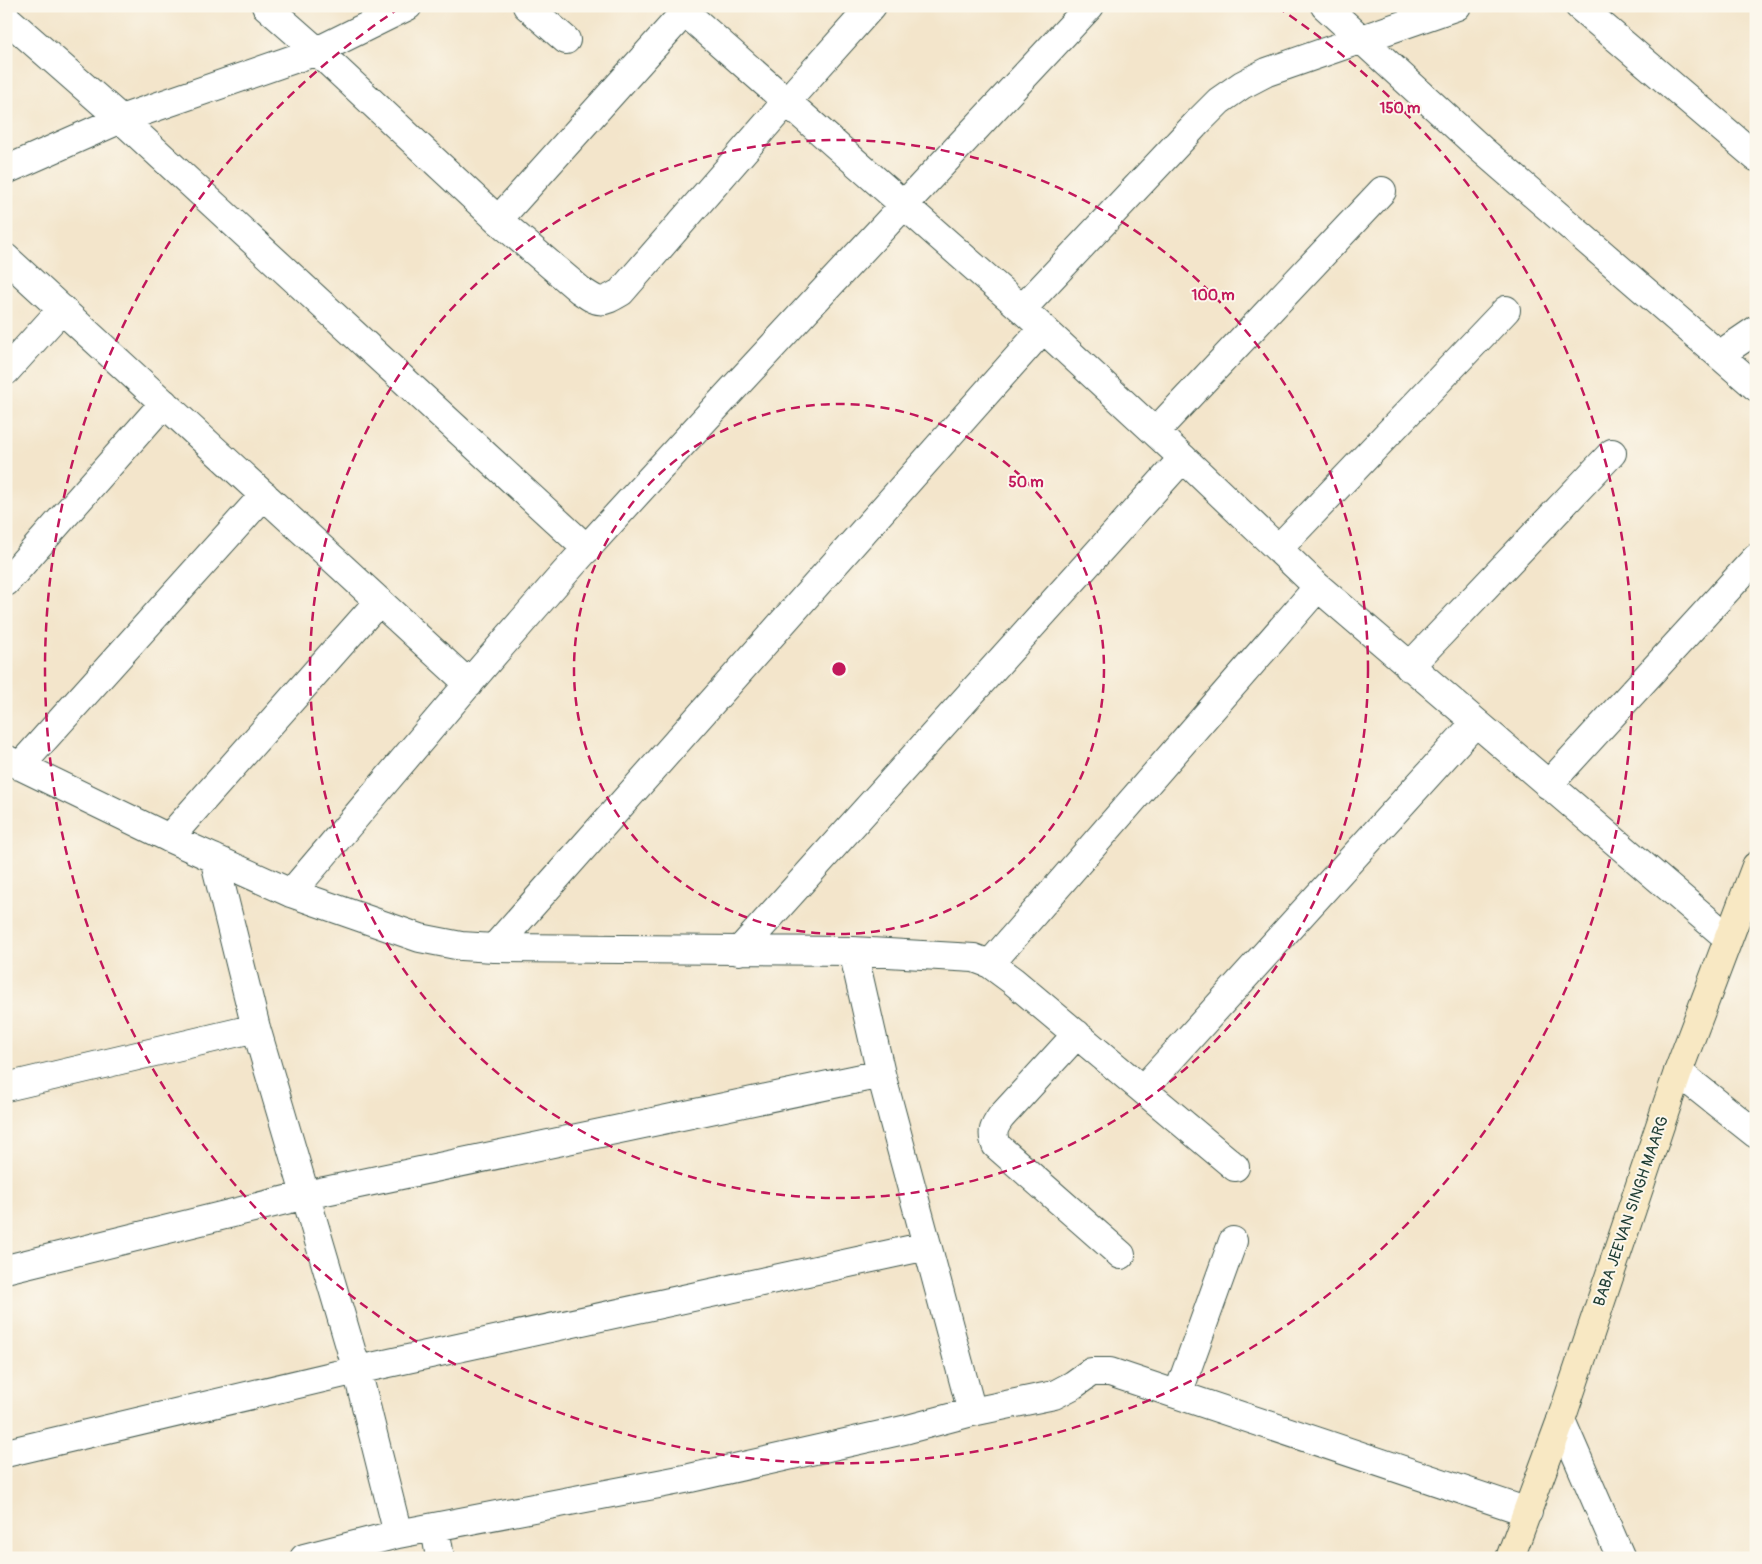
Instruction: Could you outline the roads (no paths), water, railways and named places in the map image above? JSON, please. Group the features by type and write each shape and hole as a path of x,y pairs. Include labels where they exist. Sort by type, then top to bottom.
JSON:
{"street":[{"path":"266,6 317,50 498,220 594,300 607,300 621,292 872,6"},
{"path":"6,170 121,119 317,50 408,6"},
{"path":"527,6 566,40"},
{"path":"291,893 587,549 1090,6"},
{"path":"1325,6 1481,149 1756,387"},
{"path":"1022,309 1219,101 1242,85 1267,72 1457,6"},
{"path":"1579,6 1756,157"},
{"path":"498,220 688,9 787,101 1022,309 1184,458 1318,587 1728,938"},
{"path":"6,18 121,119 587,549"},
{"path":"1154,432 1382,191"},
{"path":"6,258 469,684"},
{"path":"6,371 62,309"},
{"path":"1278,549 1506,310"},
{"path":"494,948 1043,329"},
{"path":"1719,354 1756,330"},
{"path":"6,582 164,403"},
{"path":"1410,667 1612,453"},
{"path":"739,951 1184,458"},
{"path":"264,495 10,763 291,893 420,938 461,946 494,948 852,951 974,958 990,964 1013,981 1235,1167"},
{"path":"1548,785 1756,558"},
{"path":"990,964 1318,587"},
{"path":"169,838 379,601"},
{"path":"1143,1089 1475,723"},
{"path":"214,858 256,1028 357,1370 398,1534"},
{"name":"BABA JEEVAN SINGH MAARG","path":"1510,1558 1561,1420 1678,1072 1756,866"},
{"path":"852,951 881,1074 972,1412"},
{"path":"6,1087 256,1028"},
{"path":"1077,1034 1001,1117 993,1128 992,1136 996,1145 1120,1255"},
{"path":"1678,1072 1756,1134"},
{"path":"6,1269 306,1195 881,1074"},
{"path":"1178,1394 1233,1241"},
{"path":"6,1453 357,1370 927,1246"},
{"path":"304,1558 398,1534 690,1478 908,1429 1064,1391 1091,1372 1110,1372 1528,1512"},
{"path":"1561,1420 1620,1558"},
{"path":"434,1527 440,1558"}]}
